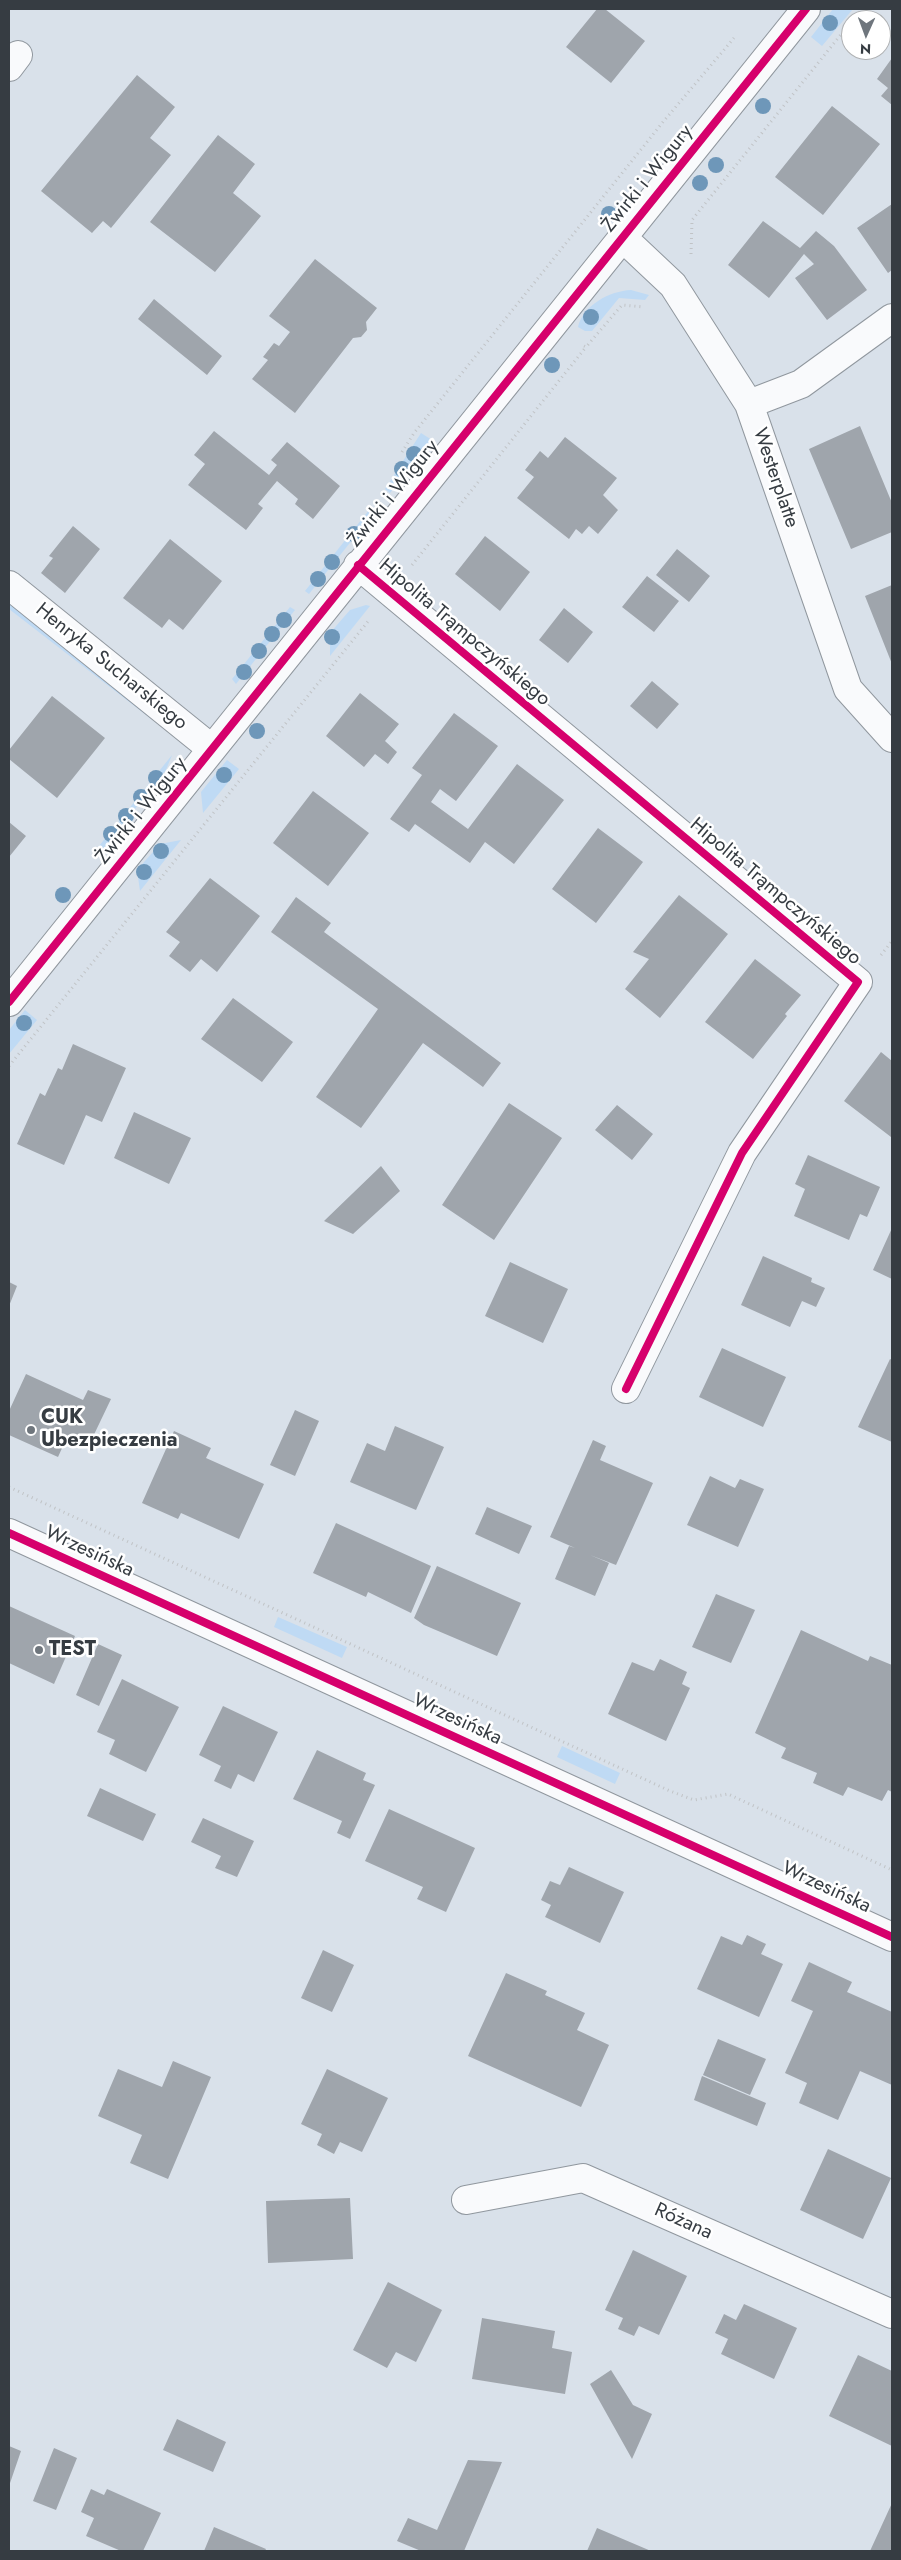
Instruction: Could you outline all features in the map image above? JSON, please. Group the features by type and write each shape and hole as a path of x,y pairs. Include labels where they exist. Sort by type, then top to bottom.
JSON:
{"street":[{"name":"Żwirki i Wigury","path":"9,1002 806,9"},
{"name":"Westerplatte","path":"622,237 673,285 749,404 848,689 892,738"},
{"path":"749,404 801,384 892,318"},
{"name":"Hipolita Trąmpczyńskiego","path":"358,565 858,982 742,1153 626,1389"},
{"name":"Henryka Sucharskiego","path":"9,585 212,749"},
{"name":"Wrzesińska","path":"9,1533 892,1937"},
{"name":"Różana","path":"466,2200 583,2178 892,2314"}],"path":[{"path":"691,262 692,220 841,35"},
{"path":"410,568 586,347 622,306 653,307"},
{"path":"579,342 586,347"},
{"path":"9,1066 372,616"},
{"path":"9,1487 670,1791 694,1800 728,1794 892,1870"}],"shaded area":[{"path":"833,9 853,9 841,10 841,23 822,46 811,37"},
{"path":"631,290 649,295 645,300 619,298 592,331 585,331 578,327 585,312 598,301 615,293"},
{"path":"421,433 432,440 390,493 385,489"},
{"path":"369,510 373,514 309,594 305,591"},
{"path":"9,598 152,715 150,718 9,609"},
{"path":"366,605 370,606 330,656 330,633 350,610"},
{"path":"290,607 295,610 236,684 232,679"},
{"path":"172,755 166,770 103,849 99,846"},
{"path":"227,760 239,769 203,813 201,792"},
{"path":"181,840 140,891 137,870 160,844"},
{"path":"25,1010 37,1020 9,1054 9,1030"},
{"path":"278,1617 347,1647 342,1658 274,1627"},
{"path":"562,1746 620,1773 615,1784 557,1757"}],"building":[{"path":"597,9 605,9 645,41 611,83 566,47"},
{"path":"892,58 892,105 881,96 888,88 877,79"},
{"path":"137,75 175,107 150,138 171,155 111,228 103,221 92,233 41,191"},
{"path":"832,106 880,144 823,215 775,177"},
{"path":"218,135 255,164 233,193 261,216 215,272 150,222"},
{"path":"892,204 892,270 888,273 857,228"},
{"path":"763,221 800,248 816,231 834,246 867,290 827,320 795,278 814,264 804,254 769,298 728,265"},
{"path":"315,259 377,308 366,322 367,330 361,337 353,338 295,413 252,379 268,360 263,357 274,343 279,346 290,332 269,316"},
{"path":"154,299 222,356 207,375 138,319"},
{"path":"860,426 892,503 892,532 851,549 809,449"},
{"path":"214,431 269,475 277,465 271,460 287,442 340,486 313,519 295,504 298,499 277,481 258,504 263,508 246,530 188,485 205,464 194,455"},
{"path":"565,437 617,478 603,495 618,510 598,534 589,526 582,534 576,529 569,539 517,498 534,477 525,470 540,451 548,458"},
{"path":"73,526 100,549 65,593 41,573 53,558 49,556"},
{"path":"485,536 530,572 500,611 455,574"},
{"path":"170,539 222,581 183,630 169,619 162,628 123,598"},
{"path":"677,549 710,576 689,602 656,575"},
{"path":"647,576 679,601 654,632 622,607"},
{"path":"892,585 892,664 865,596"},
{"path":"564,608 593,632 568,663 539,640"},
{"path":"652,681 679,704 657,729 630,706"},
{"path":"360,693 399,724 385,741 397,752 388,764 375,754 364,767 326,736"},
{"path":"52,696 105,738 57,798 9,759 9,750"},
{"path":"454,713 498,746 456,801 440,789 431,802 468,829 517,764 564,800 514,864 485,842 470,863 415,824 409,832 390,819 422,775 412,768"},
{"path":"313,791 369,833 328,886 273,843"},
{"path":"9,822 26,836 9,857"},
{"path":"598,828 643,862 596,923 552,889"},
{"path":"210,878 260,916 217,972 201,959 190,972 169,956 180,942 166,932"},
{"path":"679,895 728,934 660,1018 625,989 649,959 633,952"},
{"path":"296,897 331,923 324,932 501,1063 483,1087 423,1043 361,1128 316,1097 378,1009 271,932"},
{"path":"755,959 801,995 753,1059 705,1022"},
{"path":"233,998 293,1042 262,1082 201,1039"},
{"path":"73,1044 126,1068 102,1122 86,1115 64,1165 17,1144 40,1093 45,1096 58,1068 62,1070"},
{"path":"881,1052 892,1061 891,1137 844,1101"},
{"path":"509,1103 562,1138 494,1240 442,1205"},
{"path":"617,1105 653,1134 632,1160 595,1130"},
{"path":"134,1112 191,1138 169,1184 114,1158"},
{"path":"808,1155 880,1187 867,1217 860,1214 849,1240 794,1216 805,1189 795,1184"},
{"path":"381,1166 400,1191 353,1234 324,1221"},
{"path":"892,1228 892,1279 873,1270"},
{"path":"763,1256 812,1278 811,1282 825,1288 816,1307 802,1301 790,1327 741,1305"},
{"path":"510,1262 568,1289 543,1343 485,1316"},
{"path":"9,1282 17,1286 9,1306"},
{"path":"722,1348 786,1377 763,1427 699,1397"},
{"path":"890,1359 892,1360 892,1442 858,1427"},
{"path":"26,1374 83,1400 88,1390 111,1399 89,1445 68,1435 58,1457 9,1435 9,1411"},
{"path":"295,1410 319,1421 295,1476 270,1465"},
{"path":"395,1426 444,1447 416,1510 350,1482 367,1443 385,1451"},
{"path":"174,1431 211,1448 206,1458 264,1484 239,1539 181,1513 178,1519 142,1503"},
{"path":"593,1440 606,1446 600,1460 653,1483 616,1565 590,1555 609,1563 595,1596 555,1579 569,1546 575,1548 550,1537"},
{"path":"710,1476 735,1488 740,1479 764,1489 738,1547 687,1525"},
{"path":"487,1507 532,1526 519,1554 475,1534"},
{"path":"336,1523 431,1566 411,1613 368,1592 366,1597 313,1573"},
{"path":"437,1566 521,1603 497,1656 424,1625 414,1618"},
{"path":"716,1594 755,1610 731,1663 692,1647"},
{"name":"TEST","path":"9,1606 75,1636 54,1684 9,1663"},
{"path":"801,1630 868,1661 870,1656 892,1665 892,1792 888,1790 882,1801 848,1787 843,1796 813,1783 817,1773 781,1758 786,1748 755,1733"},
{"path":"98,1644 122,1655 99,1706 76,1695"},
{"path":"660,1659 687,1672 682,1684 690,1688 666,1741 608,1714 632,1662 654,1671"},
{"path":"122,1679 179,1707 146,1772 109,1754 115,1740 97,1732"},
{"path":"223,1706 278,1732 254,1782 238,1774 231,1789 214,1781 221,1766 199,1755"},
{"path":"317,1750 366,1773 363,1780 375,1785 350,1839 337,1833 342,1821 293,1799"},
{"path":"100,1788 156,1814 143,1841 87,1816"},
{"path":"389,1809 475,1848 446,1912 417,1899 423,1887 365,1861"},
{"path":"203,1818 254,1841 237,1877 215,1868 221,1856 191,1842"},
{"path":"569,1867 624,1892 600,1943 545,1917 551,1905 541,1900 550,1881 560,1885"},
{"path":"747,1935 766,1944 761,1954 783,1964 759,2017 697,1989 721,1936 742,1945"},
{"path":"323,1950 354,1965 332,2012 301,1998"},
{"path":"809,1962 852,1982 847,1992 892,2012 892,2085 860,2071 838,2120 799,2103 807,2083 785,2073 813,2011 791,2001"},
{"path":"506,1973 547,1991 545,1995 585,2013 577,2030 609,2045 581,2107 468,2056"},
{"path":"718,2039 766,2059 750,2095 703,2075"},
{"path":"173,2061 211,2077 168,2179 130,2163 142,2135 98,2116 118,2069 162,2087"},
{"path":"327,2069 388,2098 362,2152 340,2142 334,2154 317,2145 322,2134 301,2124"},
{"path":"702,2076 766,2103 757,2126 694,2100"},
{"path":"828,2149 891,2178 863,2239 800,2210"},
{"path":"350,2198 353,2259 268,2263 266,2201"},
{"path":"633,2250 687,2276 659,2335 639,2326 634,2336 618,2329 623,2318 605,2310"},
{"path":"388,2282 442,2310 416,2362 396,2352 387,2368 353,2350"},
{"path":"744,2304 797,2328 774,2379 721,2354 728,2339 715,2333 724,2314 736,2320"},
{"path":"482,2318 555,2331 552,2348 572,2352 565,2394 472,2379"},
{"path":"858,2355 892,2371 892,2446 829,2416"},
{"path":"611,2370 633,2405 652,2414 632,2459 590,2384"},
{"path":"177,2419 226,2442 213,2472 163,2450"},
{"path":"9,2446 21,2451 9,2486"},
{"path":"54,2448 77,2458 56,2510 33,2501"},
{"path":"468,2460 502,2462 464,2551 421,2551 397,2541 408,2518 437,2530"},
{"path":"91,2489 104,2495 107,2489 161,2513 143,2551 121,2551 86,2536 94,2518 81,2512"},
{"path":"892,2503 892,2551 870,2551"},
{"path":"214,2527 266,2549 265,2551 204,2551"},
{"path":"597,2528 651,2551 587,2551"}],"cycle path":[{"path":"9,1002 806,9"},
{"path":"358,565 858,982 742,1153 626,1389"},
{"path":"9,1533 892,1937"}],"place":[{"name":"CUK Ubezpieczenia","path":"31,1430"},
{"name":"TEST","path":"39,1650"}]}
